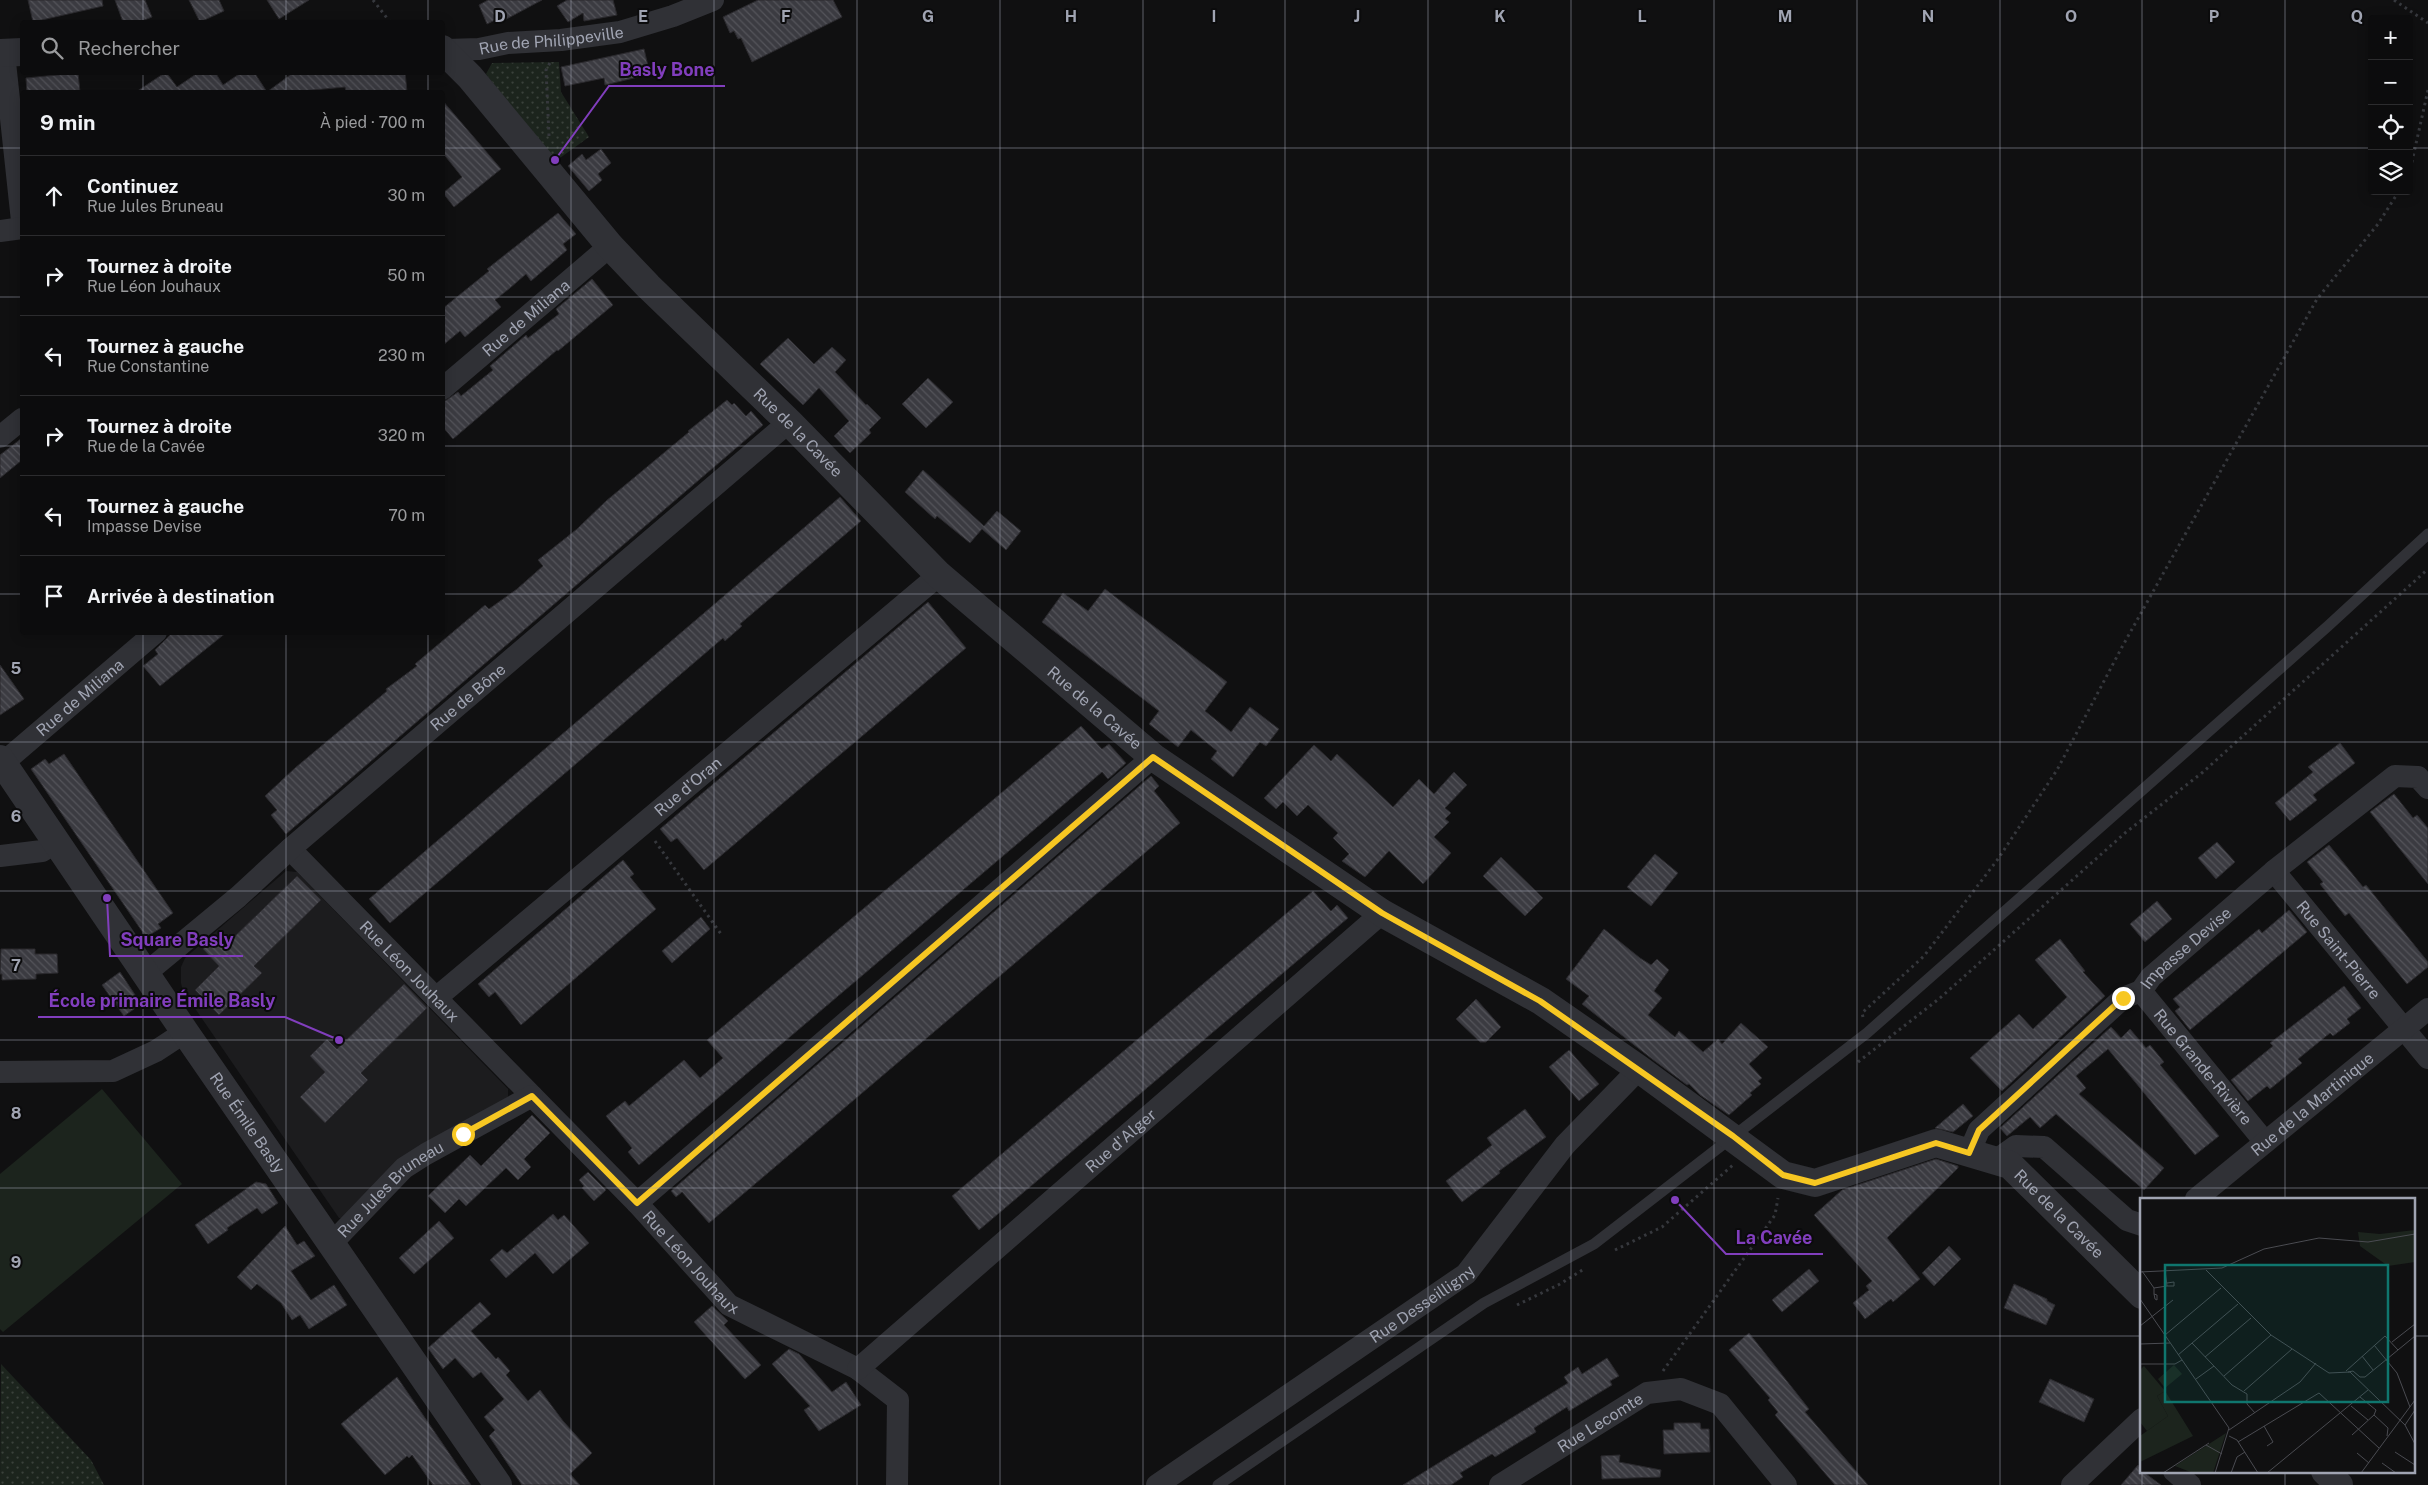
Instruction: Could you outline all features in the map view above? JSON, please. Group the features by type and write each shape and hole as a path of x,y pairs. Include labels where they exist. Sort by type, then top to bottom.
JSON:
{"street":[{"name":"Rue de Philippeville","path":"445,49 479,49 508,43 561,40 620,32 673,16 713,0"},
{"name":"Rue de la Cavée","path":"445,50 610,246 655,292 789,422 939,575 1153,757 1382,913 1540,1001 1639,1069 1716,1127 1734,1149 1783,1175 1815,1183 1936,1143 2010,1165 2140,1293"},
{"path":"9,52 20,180"},
{"path":"0,231 20,228"},
{"name":"Rue de Miliana","path":"445,385 610,246"},
{"path":"0,437 20,421"},
{"name":"Rue de Bône","path":"146,973 238,897 290,849 789,422"},
{"name":"Rue d'Oran","path":"436,998 939,575"},
{"name":"Rue de Miliana","path":"2,761 152,635"},
{"path":"637,1203 1153,757"},
{"name":"Rue Émile Basly","path":"2,761 185,1032 498,1485"},
{"name":"Impasse Devise","path":"1969,1153 1979,1130 2123,998 2141,991 2151,977 2274,871 2395,776 2418,776 2428,788"},
{"path":"0,856 42,851 58,842"},
{"name":"Rue Léon Jouhaux","path":"290,849 637,1203 728,1305 858,1369 898,1400 897,1485"},
{"name":"Rue Saint-Pierre","path":"2274,871 2428,1058"},
{"name":"Rue d'Alger","path":"858,1369 1382,913"},
{"name":"Rue Grande-Rivière","path":"2141,991 2265,1142"},
{"name":"Rue de la Martinique","path":"2197,1198 2428,1009"},
{"path":"0,1072 113,1071 156,1051 185,1032"},
{"name":"Rue Desseilligny","path":"1157,1485 1466,1274 1565,1145 1639,1069"},
{"name":"Rue Jules Bruneau","path":"332,1243 404,1168 532,1096"},
{"path":"1995,1161 2016,1146 2044,1147 2127,1220 2140,1224"},
{"name":"Rue Lecomte","path":"1500,1485 1647,1394 1681,1389 1720,1404 1786,1485"},
{"path":"2072,1485 2137,1432"},
{"path":"2175,1472 2190,1485"},
{"path":"2326,1472 2339,1485"}],"lane":[{"path":"1218,1485 1484,1303 1594,1244 1734,1149 2321,632 2428,534"}],"path":[{"path":"373,0 388,20"},
{"path":"2394,0 2428,23"},
{"path":"537,160 550,148 546,70 561,40"},
{"path":"2413,157 2428,90"},
{"path":"1863,1020 1862,1013 1930,948 1998,859 2057,770 2122,647 2317,299 2378,224 2396,195"},
{"path":"1856,1064 1940,998 2125,833 2203,772 2428,569"},
{"path":"643,824 721,934"},
{"path":"1612,1251 1662,1226 1734,1149"},
{"path":"1647,1394 1775,1215 1783,1175"},
{"path":"1515,1306 1560,1284 1590,1265"}],"shaded area":[{"path":"559,62 561,92 589,137 553,163 486,74 492,63"},
{"path":"286,871 297,872 508,1089 508,1098 346,1218 339,1218 183,991 181,983 181,967 185,958"},
{"path":"102,1089 182,1184 3,1332 0,1329 0,1174"},
{"path":"1,1364 91,1460 104,1485 0,1485"}],"building":[{"path":"28,0 102,0 103,6 42,20 33,20"},
{"path":"115,0 145,0 152,17 144,20 122,20"},
{"path":"189,0 219,0 224,11 204,20 199,20"},
{"path":"267,0 309,0 279,19"},
{"path":"488,0 542,0 499,23 497,19 487,24 479,5"},
{"path":"567,0 613,0 617,15 584,21 583,13 568,22 557,6"},
{"path":"758,0 833,0 842,17 752,62 741,38 738,39 734,31 730,33 723,17"},
{"path":"644,49 648,66 640,68 642,76 605,85 604,78 565,86 561,67"},
{"path":"78,75 80,90 27,90 26,78"},
{"path":"162,75 168,75 177,87 195,75 217,75 223,85 238,75 256,75 266,90 139,90"},
{"path":"290,75 405,75 407,90 346,90 345,87 313,90 270,90"},
{"path":"445,104 501,169 454,207 445,196 445,191 462,177 445,156"},
{"path":"601,149 611,163 598,174 602,180 589,191 568,166 582,154 586,160"},
{"path":"558,213 576,234 563,244 567,250 531,281 526,274 495,300 501,307 465,337 460,331 445,344 445,307 489,271 487,269"},
{"path":"592,279 613,305 453,439 445,430 445,401 458,392 461,396 493,370 490,366 526,335 528,338 559,314 556,309"},
{"path":"788,338 814,364 832,347 846,360 835,372 881,418 869,430 871,433 850,453 834,436 849,421 819,388 803,405 760,364"},
{"path":"928,378 953,402 926,428 902,404"},
{"path":"727,400 732,405 734,403 746,416 751,411 763,425 286,834 271,815 277,810 265,796 485,605 489,609 517,589 543,566 538,560 577,529 606,501 688,431"},
{"path":"20,440 20,462 0,478 0,455"},
{"path":"923,470 984,526 997,511 1021,531 1006,550 982,529 970,543 937,516 935,519 905,492"},
{"path":"840,497 861,521 740,624 742,626 725,641 723,638 390,923 369,899"},
{"path":"1105,589 1227,682 1205,711 1231,732 1250,707 1279,729 1266,746 1260,742 1233,777 1211,759 1217,751 1191,730 1178,747 1149,724 1159,711 1042,622 1063,593 1088,611"},
{"path":"928,602 966,648 704,870 677,838 671,842 660,829"},
{"path":"170,635 223,635 160,686 143,666 158,654 155,650"},
{"path":"0,665 24,699 0,715"},
{"path":"1081,726 1102,749 1109,744 1126,763 1108,779 1102,772 639,1165 628,1152 632,1148 606,1116 625,1101 629,1106 684,1060 700,1078 723,1058 707,1040"},
{"path":"2340,743 2355,763 2313,795 2317,800 2290,821 2275,803 2313,772 2308,767"},
{"path":"1314,745 1331,761 1337,754 1393,807 1419,779 1434,794 1454,772 1467,785 1445,808 1451,813 1445,819 1449,822 1434,837 1451,853 1423,884 1389,851 1365,877 1342,861 1349,854 1333,838 1338,833 1308,805 1297,816 1283,802 1276,809 1264,798"},
{"path":"64,754 173,913 158,924 161,928 146,937 31,769 45,759 49,764"},
{"path":"1151,776 1159,786 1154,791 1180,823 709,1223 682,1192 676,1197 671,1191"},
{"path":"2394,794 2413,818 2417,815 2428,828 2428,884 2370,812"},
{"path":"2217,842 2235,862 2216,879 2198,858"},
{"path":"2329,845 2363,887 2366,885 2428,962 2428,967 2407,984 2349,913 2345,916 2320,884 2323,882 2307,862"},
{"path":"1655,854 1678,873 1651,906 1627,887"},
{"path":"1501,857 1543,898 1525,916 1483,876"},
{"path":"623,860 634,874 630,877 656,909 521,1025 495,992 489,997 478,984"},
{"path":"297,876 321,900 254,966 262,973 219,1015 195,990 219,966 203,949 221,932 230,941"},
{"path":"1313,891 1331,911 1337,905 1348,918 979,1230 952,1196"},
{"path":"2157,901 2172,919 2145,942 2130,924"},
{"path":"2289,910 2307,932 2190,1030 2175,1011 2180,1007 2173,999 2259,929 2262,933"},
{"path":"701,917 710,929 672,963 662,951"},
{"path":"1604,929 1651,965 1657,959 1669,970 1654,991 1662,998 1648,1015 1675,1037 1679,1031 1703,1052 1718,1039 1722,1044 1741,1023 1768,1047 1749,1064 1762,1078 1758,1081 1761,1084 1750,1093 1752,1095 1729,1115 1700,1095 1689,1084 1687,1085 1652,1059 1582,1004 1589,996 1566,979"},
{"path":"2060,939 2085,971 2083,972 2105,996 2002,1091 1970,1058 2019,1014 2033,1029 2067,997 2035,960"},
{"path":"1,949 35,949 35,954 57,954 58,973 36,974 36,979 2,980 2,974 0,974"},
{"path":"120,972 141,1004 124,1016 102,985"},
{"path":"404,984 427,1008 361,1073 368,1080 325,1123 300,1097 325,1072 310,1056 327,1039 337,1049"},
{"path":"2344,986 2361,1008 2347,1019 2350,1023 2333,1036 2330,1033 2298,1059 2302,1063 2270,1089 2267,1086 2248,1101 2231,1080 2273,1046 2270,1043"},
{"path":"1476,999 1501,1027 1486,1042 1480,1042 1456,1019"},
{"path":"2111,1027 2121,1038 2130,1029 2146,1048 2150,1045 2164,1062 2160,1065 2219,1136 2195,1155 2108,1049 2076,1076 2086,1088 2079,1094 2164,1168 2144,1190 2056,1114 2040,1128 2030,1117 2007,1136 2000,1128"},
{"path":"1569,1050 1599,1084 1579,1101 1549,1067"},
{"path":"1963,1104 1973,1116 1953,1132 1935,1128"},
{"path":"1525,1109 1546,1137 1499,1171 1500,1173 1462,1202 1446,1181 1492,1145 1487,1138"},
{"path":"532,1115 550,1133 524,1159 531,1167 518,1180 506,1168 466,1206 459,1199 445,1213 428,1196 470,1155 481,1166"},
{"path":"1936,1159 1958,1166 1958,1168 1887,1238 1920,1279 1893,1302 1891,1299 1865,1319 1853,1303 1869,1290 1866,1286 1872,1281 1814,1215 1842,1190"},
{"path":"588,1172 606,1190 594,1201 582,1188 584,1186 579,1180"},
{"path":"256,1182 266,1184 278,1203 262,1214 257,1208 227,1228 228,1230 208,1244 195,1225"},
{"path":"553,1214 558,1220 564,1215 589,1243 553,1274 535,1253 506,1278 490,1260 502,1249 507,1253"},
{"path":"439,1221 454,1238 414,1274 399,1258"},
{"path":"285,1226 297,1245 304,1241 315,1256 291,1271 311,1300 334,1285 347,1305 309,1329 300,1315 292,1320 281,1303 257,1284 251,1290 237,1277"},
{"path":"1949,1246 1961,1259 1934,1286 1922,1273"},
{"path":"1809,1269 1819,1281 1782,1312 1772,1300"},
{"path":"2014,1284 2047,1299 2047,1301 2055,1305 2046,1325 2004,1308"},
{"path":"480,1302 491,1314 471,1331 496,1359 498,1357 510,1371 506,1375 528,1401 540,1390 563,1421 592,1453 570,1474 580,1485 522,1485 489,1436 495,1430 484,1417 504,1399 481,1372 473,1378 455,1358 443,1369 428,1348"},
{"path":"712,1306 728,1321 724,1325 761,1365 745,1379 694,1322"},
{"path":"1749,1333 1809,1409 1805,1412 1868,1485 1835,1485 1775,1415 1778,1412 1768,1400 1770,1398 1729,1350"},
{"path":"789,1349 799,1354 832,1392 846,1382 861,1405 819,1431 804,1410 810,1406 772,1364"},
{"path":"1607,1358 1619,1376 1610,1381 1612,1385 1569,1411 1567,1407 1534,1428 1536,1432 1495,1457 1492,1454 1460,1473 1463,1477 1451,1485 1403,1485 1568,1383 1564,1377 1578,1367 1582,1374"},
{"path":"397,1377 471,1485 433,1485 412,1455 409,1458 407,1456 385,1475 341,1424"},
{"path":"2050,1379 2094,1399 2084,1422 2039,1402"},
{"path":"1674,1423 1700,1423 1701,1429 1709,1429 1710,1452 1664,1454 1663,1430 1674,1430"},
{"path":"1620,1455 1619,1462 1661,1470 1660,1477 1602,1479 1601,1456"},
{"path":"2138,1465 2140,1472 2143,1472 2161,1485 2121,1485"}],"place":[{"name":"Basly Bone","path":"555,160"},
{"name":"Square Basly","path":"107,898"},
{"name":"École primaire Émile Basly","path":"339,1040"},
{"name":"La Cavée","path":"1675,1200"}],"route":[{"path":"463,1134 532,1096 637,1203 1153,757 1382,913 1540,1001 1639,1069 1716,1127 1733,1136 1783,1175 1815,1183 1936,1143 1969,1153 1979,1130 2123,998"}]}
